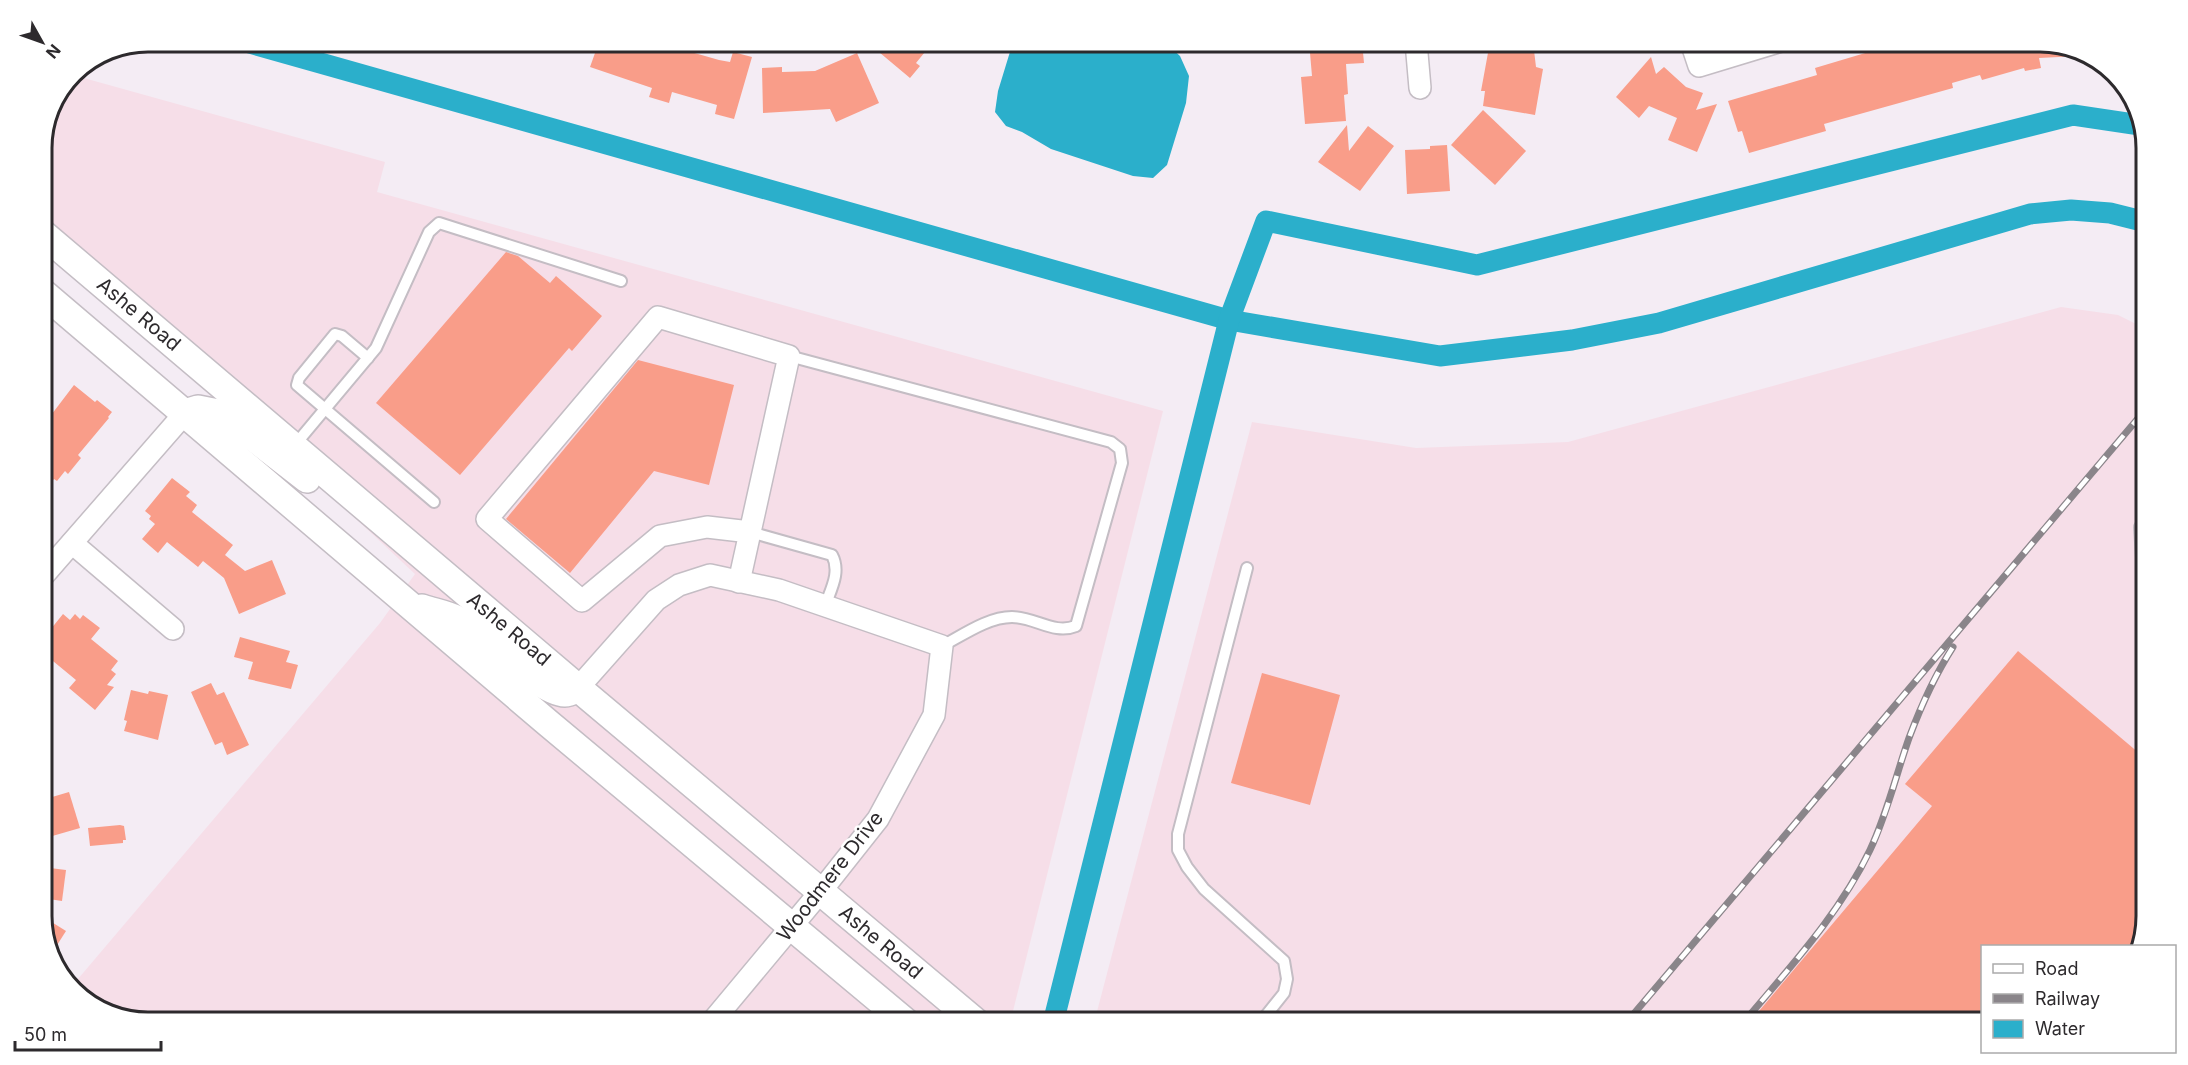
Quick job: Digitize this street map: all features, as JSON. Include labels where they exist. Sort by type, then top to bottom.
[{"type":"street","points":[[1417,52],[1420,88]]},
{"type":"street","points":[[1694,52],[1699,66],[1745,52]]},
{"type":"street","name":"Ashe Road","points":[[53,242],[964,1012]]},
{"type":"street","points":[[53,301],[894,1012]]},
{"type":"street","points":[[739,582],[789,356],[658,317],[487,519],[582,601],[660,536],[707,527],[750,532]]},
{"type":"street","points":[[53,565],[185,413],[198,408],[223,414],[330,497],[374,514]]},
{"type":"street","points":[[72,543],[173,629]]},
{"type":"street","points":[[410,604],[457,620],[487,640],[544,685],[558,692],[568,693],[578,688],[656,600],[679,585],[710,575],[779,590],[942,646]]},
{"type":"street","name":"Woodmere Drive","points":[[720,1012],[878,819],[934,715],[942,646]]},
{"type":"lane","points":[[294,446],[375,348],[429,232],[439,223],[621,281]]},
{"type":"lane","points":[[368,358],[342,336],[335,334],[299,378],[297,385],[434,502]]},
{"type":"lane","points":[[789,356],[1111,442],[1120,449],[1122,463],[1076,626],[1059,630],[1013,617],[995,620],[942,646]]},
{"type":"lane","points":[[750,532],[832,555],[837,564],[825,606]]},
{"type":"lane","points":[[1247,568],[1178,834],[1178,850],[1186,867],[1204,889],[1284,961],[1287,979],[1284,993],[1270,1012]]},
{"type":"shaded area","points":[[84,78],[385,162],[377,192],[1163,411],[1013,1012],[148,1012],[130,1011],[106,1003],[85,989],[77,981],[380,623],[415,574],[53,235],[53,142],[56,124],[69,95]]},
{"type":"shaded area","points":[[2061,307],[2118,315],[2135,324],[2136,916],[2131,945],[1981,945],[1981,1012],[1097,1012],[1252,422],[1416,448],[1568,442]]},
{"type":"water","points":[[1010,52],[1176,52],[1180,56],[1189,76],[1186,103],[1167,165],[1153,178],[1133,176],[1051,149],[1022,132],[1006,126],[995,112],[998,91]]},
{"type":"building","points":[[595,52],[691,52],[730,62],[733,52],[752,57],[734,119],[715,114],[717,105],[672,92],[669,103],[649,97],[652,88],[590,67]]},
{"type":"building","points":[[879,52],[925,52],[916,63],[920,66],[910,78]]},
{"type":"building","points":[[1363,52],[1364,63],[1346,64],[1348,94],[1344,95],[1346,121],[1305,124],[1301,77],[1312,76],[1310,53]]},
{"type":"building","points":[[1488,52],[1534,52],[1536,67],[1543,69],[1535,115],[1483,106],[1485,91],[1481,91]]},
{"type":"building","points":[[1869,52],[2040,52],[2066,57],[2039,58],[2041,68],[2025,71],[2024,68],[1982,80],[1980,75],[1952,83],[1953,88],[1824,124],[1826,131],[1749,153],[1742,131],[1738,132],[1728,101],[1817,75],[1815,68]]},
{"type":"building","points":[[857,53],[879,103],[836,122],[830,109],[763,113],[762,68],[782,67],[782,72],[815,71]]},
{"type":"building","points":[[1651,57],[1656,74],[1664,67],[1686,87],[1703,93],[1696,110],[1717,104],[1697,152],[1668,140],[1677,118],[1649,106],[1639,118],[1616,97]]},
{"type":"building","points":[[1483,110],[1526,151],[1495,185],[1451,145]]},
{"type":"building","points":[[1347,125],[1349,151],[1368,126],[1394,146],[1360,191],[1318,162]]},
{"type":"building","points":[[1447,145],[1450,191],[1407,194],[1405,150],[1430,149],[1430,146]]},
{"type":"building","points":[[506,252],[518,256],[550,283],[556,276],[602,316],[572,351],[569,348],[460,475],[376,403]]},
{"type":"building","points":[[638,360],[734,385],[709,485],[654,471],[570,573],[506,519]]},
{"type":"building","points":[[74,385],[112,412],[78,455],[81,458],[68,474],[65,471],[57,481],[53,480],[53,413]]},
{"type":"building","points":[[172,478],[190,492],[186,496],[197,505],[192,512],[233,545],[225,555],[245,571],[272,560],[286,594],[239,614],[224,578],[203,561],[198,567],[167,542],[158,553],[142,539],[155,524],[145,511]]},
{"type":"building","points":[[63,614],[70,620],[75,614],[80,619],[83,615],[100,628],[91,639],[118,661],[111,670],[116,674],[107,685],[114,687],[95,710],[69,688],[76,680],[53,661],[53,626]]},
{"type":"building","points":[[240,637],[290,651],[286,662],[298,665],[291,689],[248,679],[253,662],[234,657]]},
{"type":"building","points":[[2018,651],[2136,750],[2136,916],[2131,945],[1981,945],[1981,1012],[1758,1012],[1932,806],[1905,784]]},
{"type":"building","points":[[1262,673],[1340,695],[1310,805],[1231,783]]},
{"type":"building","points":[[211,683],[217,695],[224,692],[249,745],[227,755],[222,742],[215,745],[191,692]]},
{"type":"building","points":[[131,690],[168,695],[158,740],[124,731],[127,721],[124,720]]},
{"type":"building","points":[[69,792],[80,828],[53,836],[53,797]]},
{"type":"building","points":[[124,826],[126,840],[123,840],[123,843],[90,846],[88,828]]},
{"type":"building","points":[[53,868],[66,870],[62,901],[53,900]]},
{"type":"building","points":[[53,923],[66,931],[57,945]]},
{"type":"waterway","points":[[281,52],[1229,320],[1440,356],[1572,340],[1659,323],[2030,214],[2071,210],[2110,213],[2135,219]]},
{"type":"waterway","points":[[1056,1012],[1229,320],[1266,221],[1477,265],[2073,115],[2132,124]]},
{"type":"railway","points":[[1635,1012],[2135,422]]},
{"type":"railway","points":[[1752,1012],[1812,940],[1858,874],[1881,823],[1918,714],[1953,647]]}]
